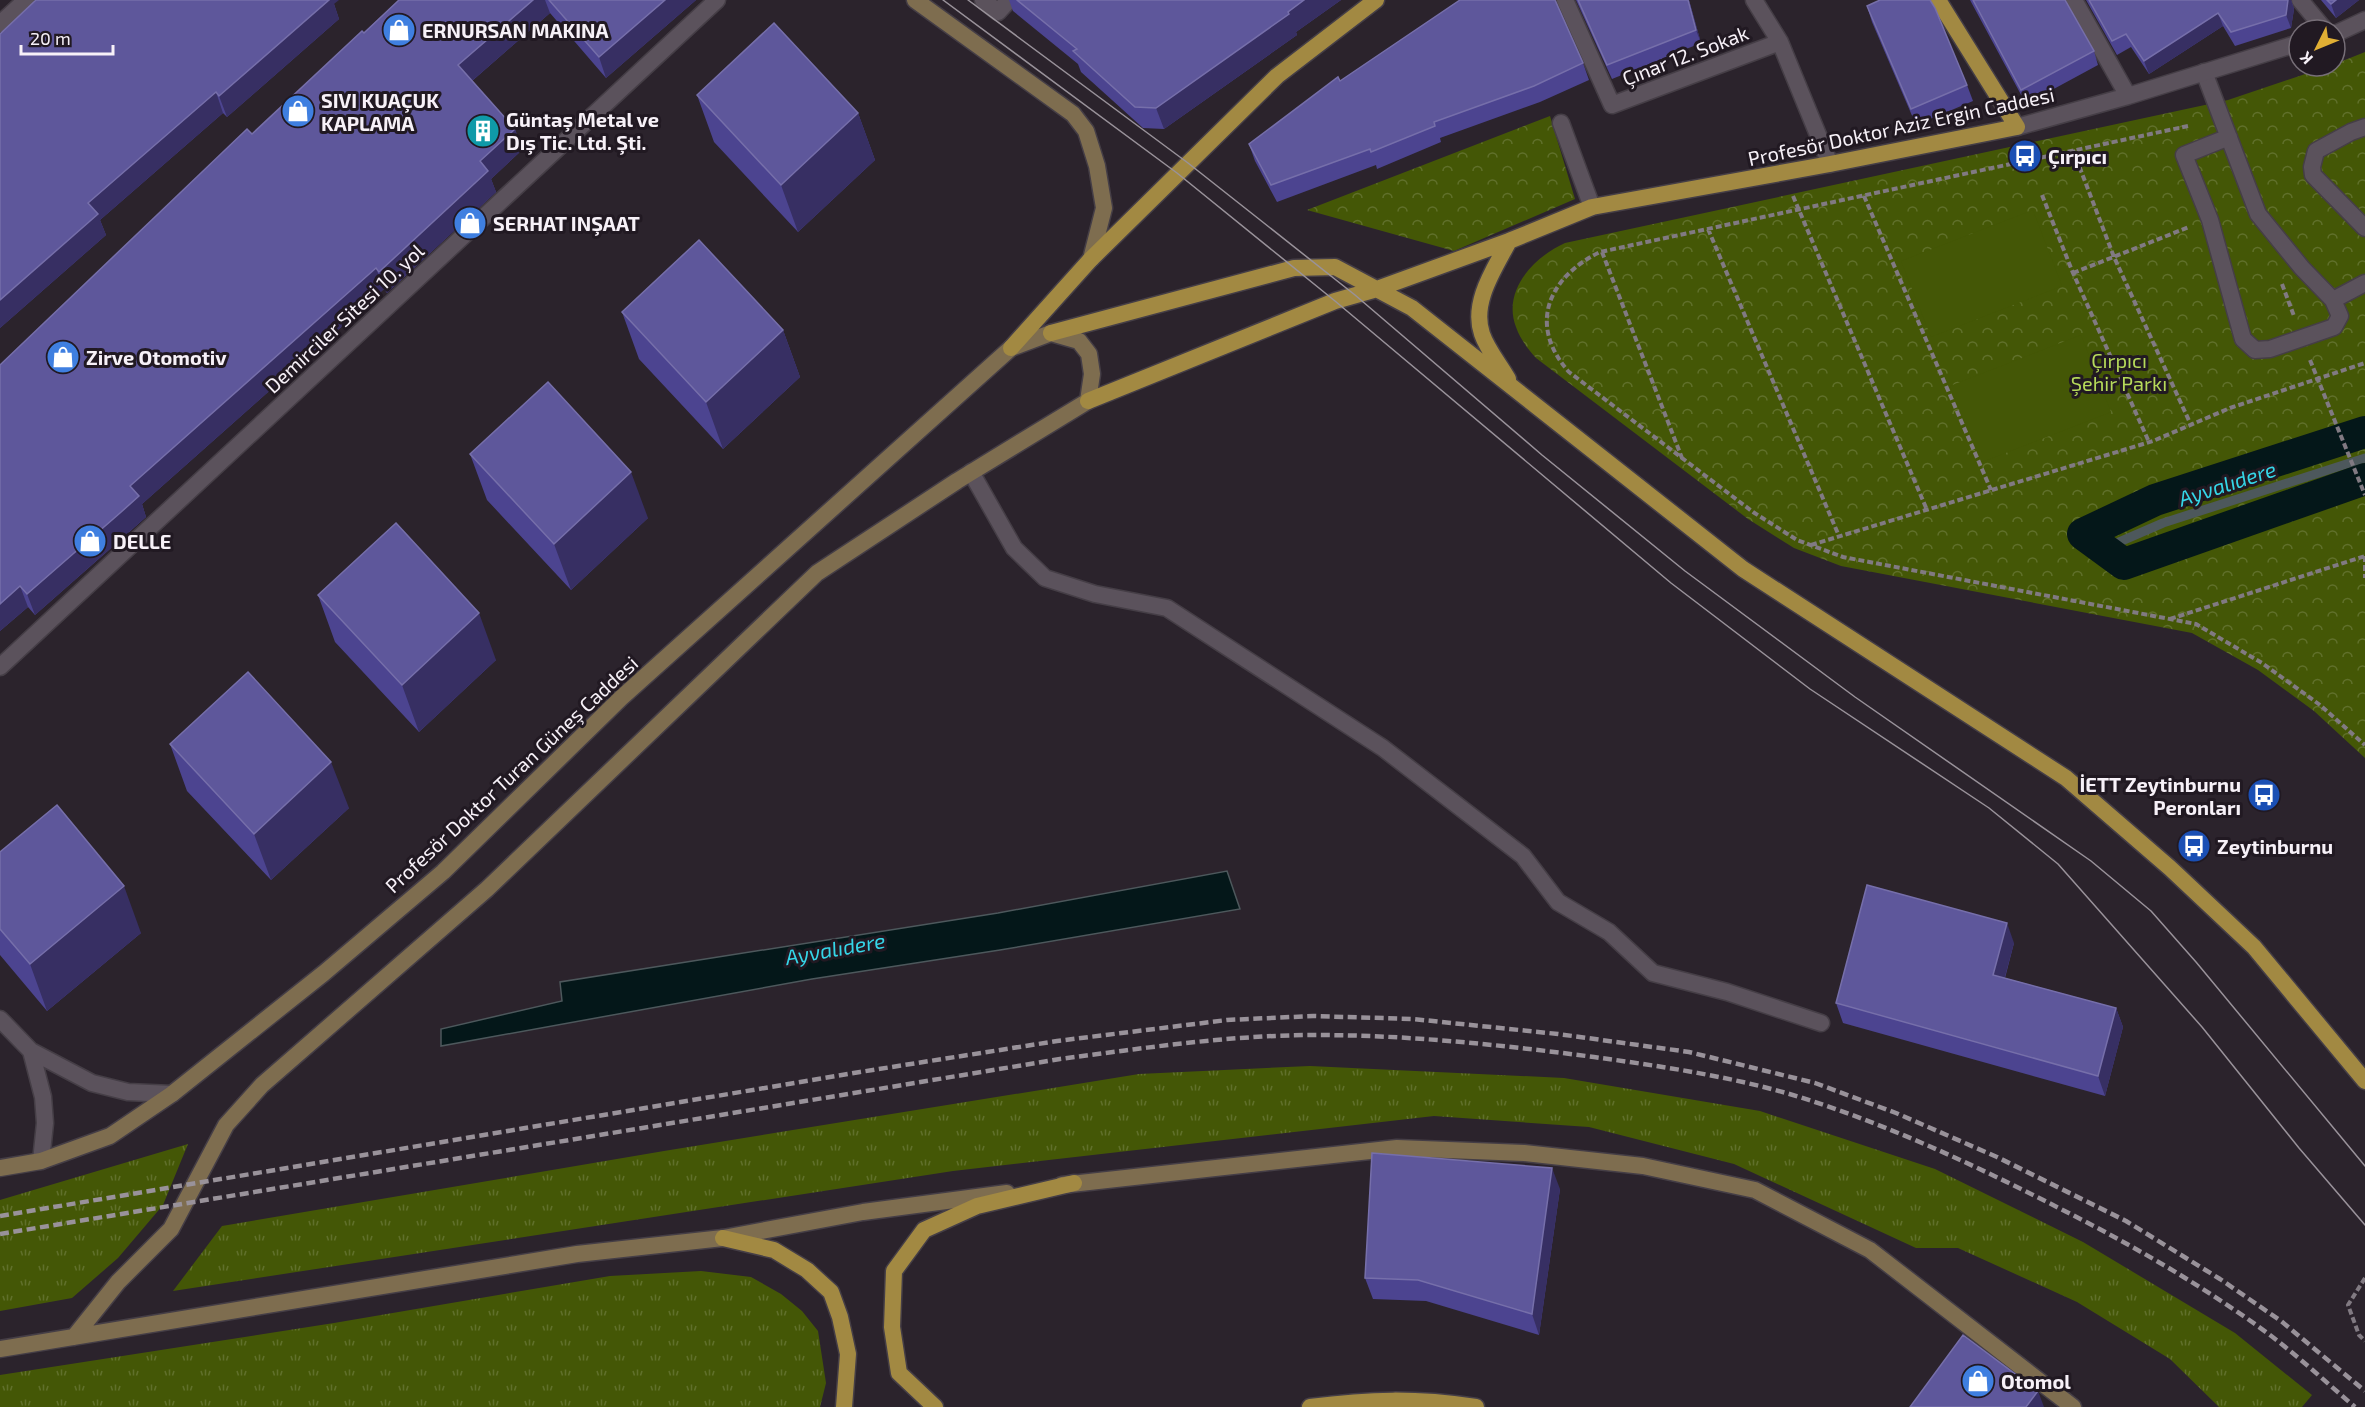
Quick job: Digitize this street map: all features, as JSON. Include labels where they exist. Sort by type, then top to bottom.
[{"type":"main road","points":[[915,0],[1073,114],[1086,131],[1097,166],[1104,208],[1091,259]]},
{"type":"main road","points":[[1011,348],[1091,259],[1276,76],[1376,0]]},
{"type":"main road","points":[[1938,0],[2017,127]]},
{"type":"main road","name":"Profesör Doktor Aziz Ergin Caddesi","points":[[1509,241],[1592,207],[2017,127]]},
{"type":"main road","points":[[74,1337],[118,1282],[171,1229],[226,1125],[262,1085],[487,889],[818,573],[873,534],[1088,401],[1335,301],[1377,289],[1509,241]]},
{"type":"main road","points":[[1509,241],[1480,302],[1482,334],[1513,387]]},
{"type":"main road","points":[[1011,348],[1051,333],[1294,268],[1335,267],[1377,289],[1412,308],[1743,569],[2066,778],[2170,868],[2254,947],[2365,1081]]},
{"type":"main road","points":[[1051,333],[1079,341],[1089,354],[1092,374],[1088,401]]},
{"type":"main road","name":"Profesör Doktor Turan Güneş Caddesi","points":[[0,1168],[41,1161],[110,1136],[172,1094],[324,973],[443,872],[621,698],[1011,348]]},
{"type":"main road","points":[[0,1349],[577,1254],[723,1238],[864,1212],[1074,1184],[1397,1148],[1524,1153],[1643,1166],[1755,1190],[1870,1250],[2073,1407]]},
{"type":"main road","points":[[935,1407],[899,1373],[892,1327],[894,1271],[924,1230],[977,1206],[1074,1184]]},
{"type":"main road","points":[[723,1238],[774,1250],[807,1270],[831,1292],[840,1317],[848,1354],[844,1407]]},
{"type":"main road","points":[[1310,1407],[1364,1400],[1421,1400],[1476,1407]]},
{"type":"street","points":[[0,24],[26,0]]},
{"type":"street","name":"Demirciler Sitesi 10. yol","points":[[0,667],[717,0]]},
{"type":"street","points":[[983,0],[998,12],[1009,0]]},
{"type":"street","name":"Çınar 12. Sokak","points":[[1565,0],[1612,105],[1780,42]]},
{"type":"street","points":[[1754,0],[1780,42],[1830,164]]},
{"type":"street","points":[[2074,0],[2128,96]]},
{"type":"street","points":[[2300,0],[2315,18]]},
{"type":"street","points":[[2347,28],[2365,20]]},
{"type":"street","name":"Profesör Doktor Aziz Ergin Caddesi","points":[[2017,127],[2128,96],[2287,47]]},
{"type":"street","points":[[2204,72],[2222,118],[2258,214],[2302,268],[2333,300],[2340,316],[2334,327],[2270,349],[2255,350],[2243,339],[2210,219],[2184,155],[2229,137]]},
{"type":"street","points":[[1561,123],[1592,207]]},
{"type":"street","points":[[2365,127],[2316,151],[2312,167],[2313,175],[2365,228]]},
{"type":"street","points":[[2333,300],[2365,283]]},
{"type":"street","points":[[971,472],[1014,548],[1045,578],[1095,594],[1167,608],[1383,747],[1523,856],[1558,902],[1609,932],[1636,960],[1653,973],[1727,992],[1821,1023]]},
{"type":"street","points":[[0,1019],[31,1051],[92,1083],[128,1092],[172,1094]]},
{"type":"street","points":[[31,1051],[44,1106],[45,1123],[41,1161]]},
{"type":"path","points":[[2222,118],[1602,252],[1585,260],[1570,271],[1558,285],[1549,302],[1546,321],[1549,339],[1557,358],[1569,372],[1753,512],[1797,540],[1843,557],[2196,624],[2262,663],[2320,705],[2365,746]]},
{"type":"path","points":[[2073,150],[2114,257],[2191,425]]},
{"type":"path","points":[[2042,195],[2073,273],[2150,442]]},
{"type":"path","points":[[1793,196],[1927,510]]},
{"type":"path","points":[[1864,196],[1991,490]]},
{"type":"path","points":[[2073,273],[2210,219]]},
{"type":"path","points":[[1708,229],[1839,536]]},
{"type":"path","points":[[1602,252],[1683,458]]},
{"type":"path","points":[[1810,545],[2150,442],[2230,408],[2365,363]]},
{"type":"path","points":[[2318,378],[2365,495]]},
{"type":"path","points":[[2169,619],[2365,555],[2365,578]]},
{"type":"path","points":[[2365,1278],[2348,1305],[2359,1335],[2365,1341]]},
{"type":"green space","name":"Çırpıcı Şehir Parkı","points":[[2365,52],[2365,758],[2314,711],[2258,670],[2192,633],[1841,566],[1794,548],[1748,519],[1536,358],[1524,344],[1516,327],[1513,300],[1524,276],[1542,257],[1565,243],[2228,100],[2293,78],[2347,78],[2347,59]]},
{"type":"green space","points":[[1550,116],[1575,199],[1454,251],[1307,210]]},
{"type":"green space","points":[[2033,210],[2062,286],[1931,337],[1901,261]]},
{"type":"green space","points":[[2081,335],[2111,412],[1980,463],[1950,386]]},
{"type":"green space","points":[[1310,1066],[1564,1078],[1760,1111],[1935,1169],[2083,1242],[2235,1333],[2312,1395],[2302,1407],[2219,1407],[2170,1359],[2077,1302],[1958,1248],[1916,1248],[1734,1164],[1589,1127],[1434,1116],[953,1171],[173,1291],[222,1226],[1139,1074]]},
{"type":"green space","points":[[188,1144],[163,1205],[118,1258],[72,1298],[0,1311],[0,1200]]},
{"type":"green space","points":[[701,1271],[751,1277],[781,1294],[802,1311],[818,1331],[826,1383],[820,1407],[0,1407],[0,1375],[334,1323],[610,1276]]},
{"type":"water","points":[[1227,871],[1240,909],[812,979],[441,1046],[441,1029],[562,1001],[560,982],[998,913]]},
{"type":"building","points":[[36,0],[329,0],[219,96],[216,92],[88,203],[98,214],[0,300],[0,34]]},
{"type":"building","points":[[399,0],[533,0],[458,65],[515,129],[480,161],[488,171],[379,272],[376,268],[130,486],[139,496],[120,513],[27,594],[20,586],[0,604],[0,365],[247,129],[252,134],[362,31],[364,33]]},
{"type":"building","points":[[549,0],[665,0],[599,57]]},
{"type":"building","points":[[1017,0],[1304,0],[1288,12],[1289,14],[1156,108],[1135,107],[1073,51],[1077,49]]},
{"type":"building","points":[[1460,0],[1555,0],[1583,63],[1534,86],[1434,122],[1435,126],[1371,152],[1370,149],[1271,185],[1249,144],[1338,77],[1340,81]]},
{"type":"building","points":[[1578,0],[1688,0],[1696,30],[1607,65]]},
{"type":"building","points":[[1880,0],[1930,0],[1967,85],[1911,109],[1867,6]]},
{"type":"building","points":[[1973,0],[2065,0],[2094,51],[2021,90]]},
{"type":"building","points":[[2089,0],[2288,0],[2286,15],[2231,32],[2218,13],[2144,61],[2126,34],[2112,41]]},
{"type":"building","points":[[774,23],[858,113],[781,185],[697,95]]},
{"type":"building","points":[[699,240],[783,330],[706,402],[622,312]]},
{"type":"building","points":[[548,382],[631,472],[554,544],[470,454]]},
{"type":"building","points":[[396,523],[479,613],[402,685],[318,595]]},
{"type":"building","points":[[248,672],[331,762],[254,834],[170,744]]},
{"type":"building","points":[[57,805],[124,886],[30,964],[0,929],[0,852]]},
{"type":"building","points":[[1867,885],[2007,923],[1993,975],[2116,1008],[2098,1076],[1836,1003]]},
{"type":"building","points":[[1372,1153],[1552,1168],[1532,1314],[1418,1280],[1365,1278]]},
{"type":"building","points":[[1963,1335],[2038,1391],[2026,1407],[1910,1407]]},
{"type":"waterway","points":[[2365,432],[2155,500],[2083,534],[2124,564],[2365,479]]},
{"type":"waterway","name":"Ayvalıdere","points":[[2103,549],[2163,523],[2365,458]]},
{"type":"tram line","points":[[943,0],[1177,173],[1335,301],[1671,583],[1810,689],[1989,808],[2058,864],[2202,1027],[2299,1148],[2365,1225]]},
{"type":"tram line","points":[[968,0],[1188,163],[1355,295],[1542,455],[1685,571],[1855,697],[2091,861],[2151,911],[2365,1166]]},
{"type":"railway","points":[[0,1216],[1057,1041],[1227,1020],[1313,1016],[1413,1019],[1558,1034],[1689,1052],[1815,1083],[1896,1113],[1997,1157],[2126,1221],[2220,1279],[2281,1321],[2365,1391]]},
{"type":"railway","points":[[0,1234],[1060,1059],[1252,1037],[1351,1035],[1421,1039],[1559,1053],[1704,1074],[1786,1093],[1873,1123],[2020,1189],[2106,1232],[2162,1264],[2217,1298],[2270,1335],[2355,1407]]},
{"type":"place","name":"ERNURSAN MAKINA","points":[[399,30]]},
{"type":"place","name":"SIVI KUAÇUK KAPLAMA","points":[[298,111]]},
{"type":"place","name":"Güntaş Metal ve Dış Tic. Ltd. Şti.","points":[[483,131]]},
{"type":"place","name":"Çırpıcı","points":[[2025,156]]},
{"type":"place","name":"SERHAT INŞAAT","points":[[470,223]]},
{"type":"place","name":"Zirve Otomotiv","points":[[63,357]]},
{"type":"place","name":"DELLE","points":[[90,541]]},
{"type":"place","name":"İETT Zeytinburnu Peronları","points":[[2264,795]]},
{"type":"place","name":"Zeytinburnu","points":[[2194,846]]},
{"type":"place","name":"Otomol","points":[[1978,1381]]}]
